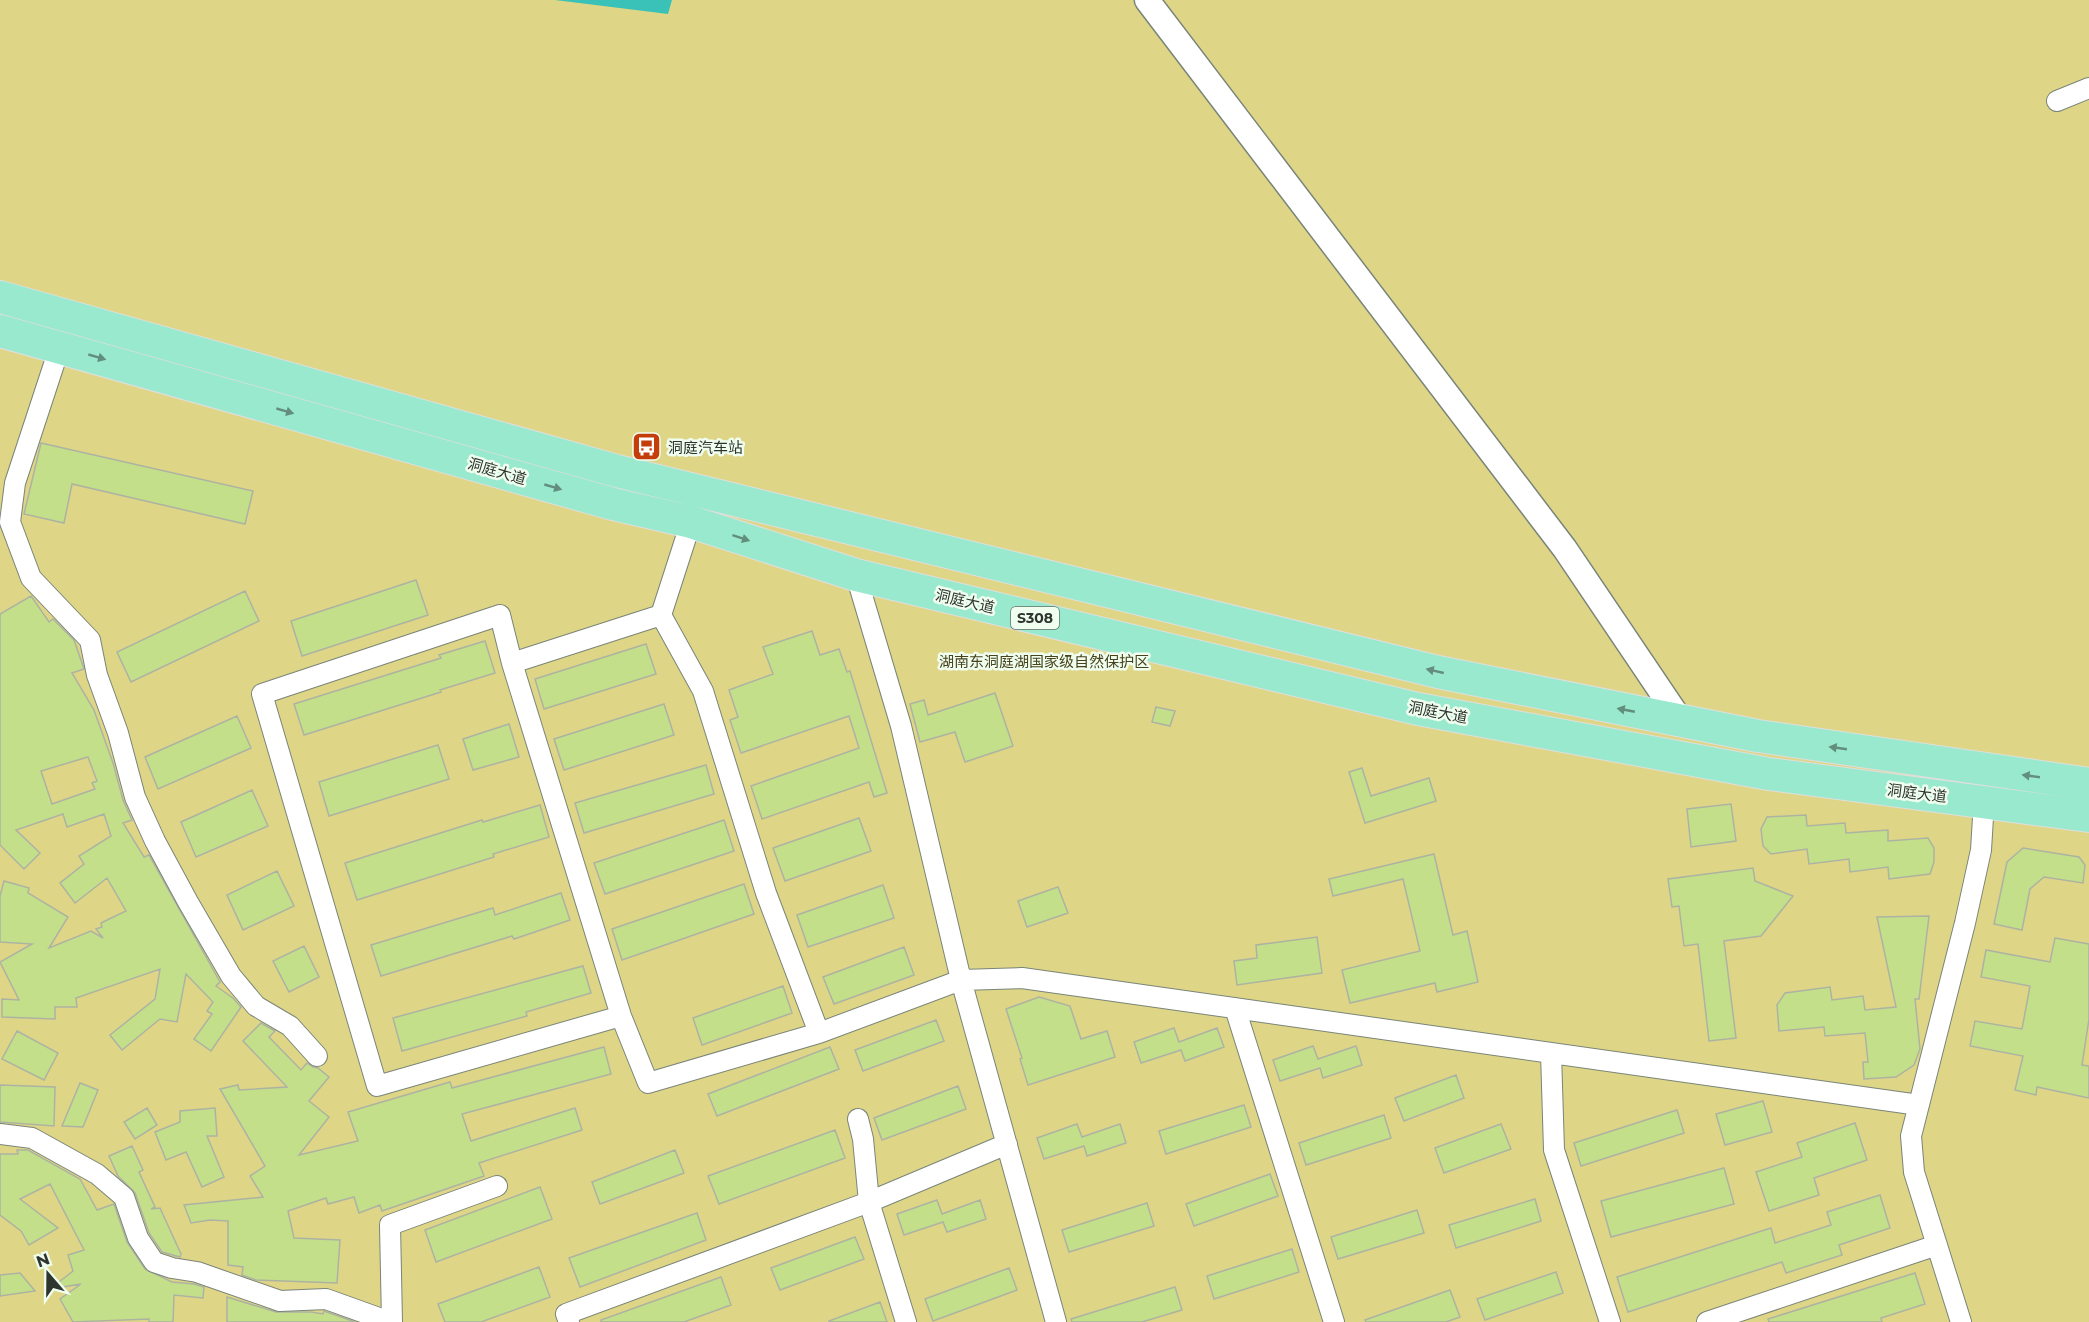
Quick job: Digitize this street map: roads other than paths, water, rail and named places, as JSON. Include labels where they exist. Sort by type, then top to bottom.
[{"type":"main road","points":[[0,297],[617,471],[1438,672],[1758,736],[2089,784]]},
{"type":"main road","name":"洞庭大道","points":[[0,331],[60,346],[602,501],[691,522],[856,575],[1418,709],[1769,774],[2089,816]]},
{"type":"street","points":[[1147,0],[1565,549],[1681,721]]},
{"type":"street","points":[[2057,102],[2089,87]]},
{"type":"street","points":[[60,346],[15,483],[10,522],[20,550],[31,578],[90,640],[97,675],[118,733],[135,797],[160,851],[231,976],[256,1006],[290,1026],[317,1056]]},
{"type":"street","points":[[691,522],[661,615],[703,691],[765,893],[819,1033]]},
{"type":"street","points":[[856,575],[901,726],[961,980],[1056,1322]]},
{"type":"street","points":[[621,1017],[377,1086],[262,694],[500,615],[512,663],[621,1017],[648,1083],[819,1033],[961,980],[1022,978],[1919,1105]]},
{"type":"street","points":[[512,663],[661,615]]},
{"type":"street","points":[[1961,1322],[1914,1172],[1911,1136],[1981,850],[1984,801]]},
{"type":"street","points":[[1235,1008],[1334,1322]]},
{"type":"street","points":[[1551,1053],[1554,1150],[1610,1322]]},
{"type":"street","points":[[858,1119],[863,1139],[869,1202],[906,1322]]},
{"type":"street","points":[[0,1134],[32,1138],[97,1174],[124,1197],[138,1238],[154,1262],[172,1269],[215,1277],[280,1300],[326,1299],[391,1322],[390,1224],[497,1186]]},
{"type":"street","points":[[569,1322],[566,1314],[869,1202],[1007,1144]]},
{"type":"street","points":[[1707,1322],[1937,1245]]},
{"type":"water","points":[[555,0],[672,0],[668,14]]},
{"type":"place","name":"洞庭汽车站","points":[[647,447]]},
{"type":"park label","name":"湖南东洞庭湖国家级自然保护区","points":[[1044,661]]}]
